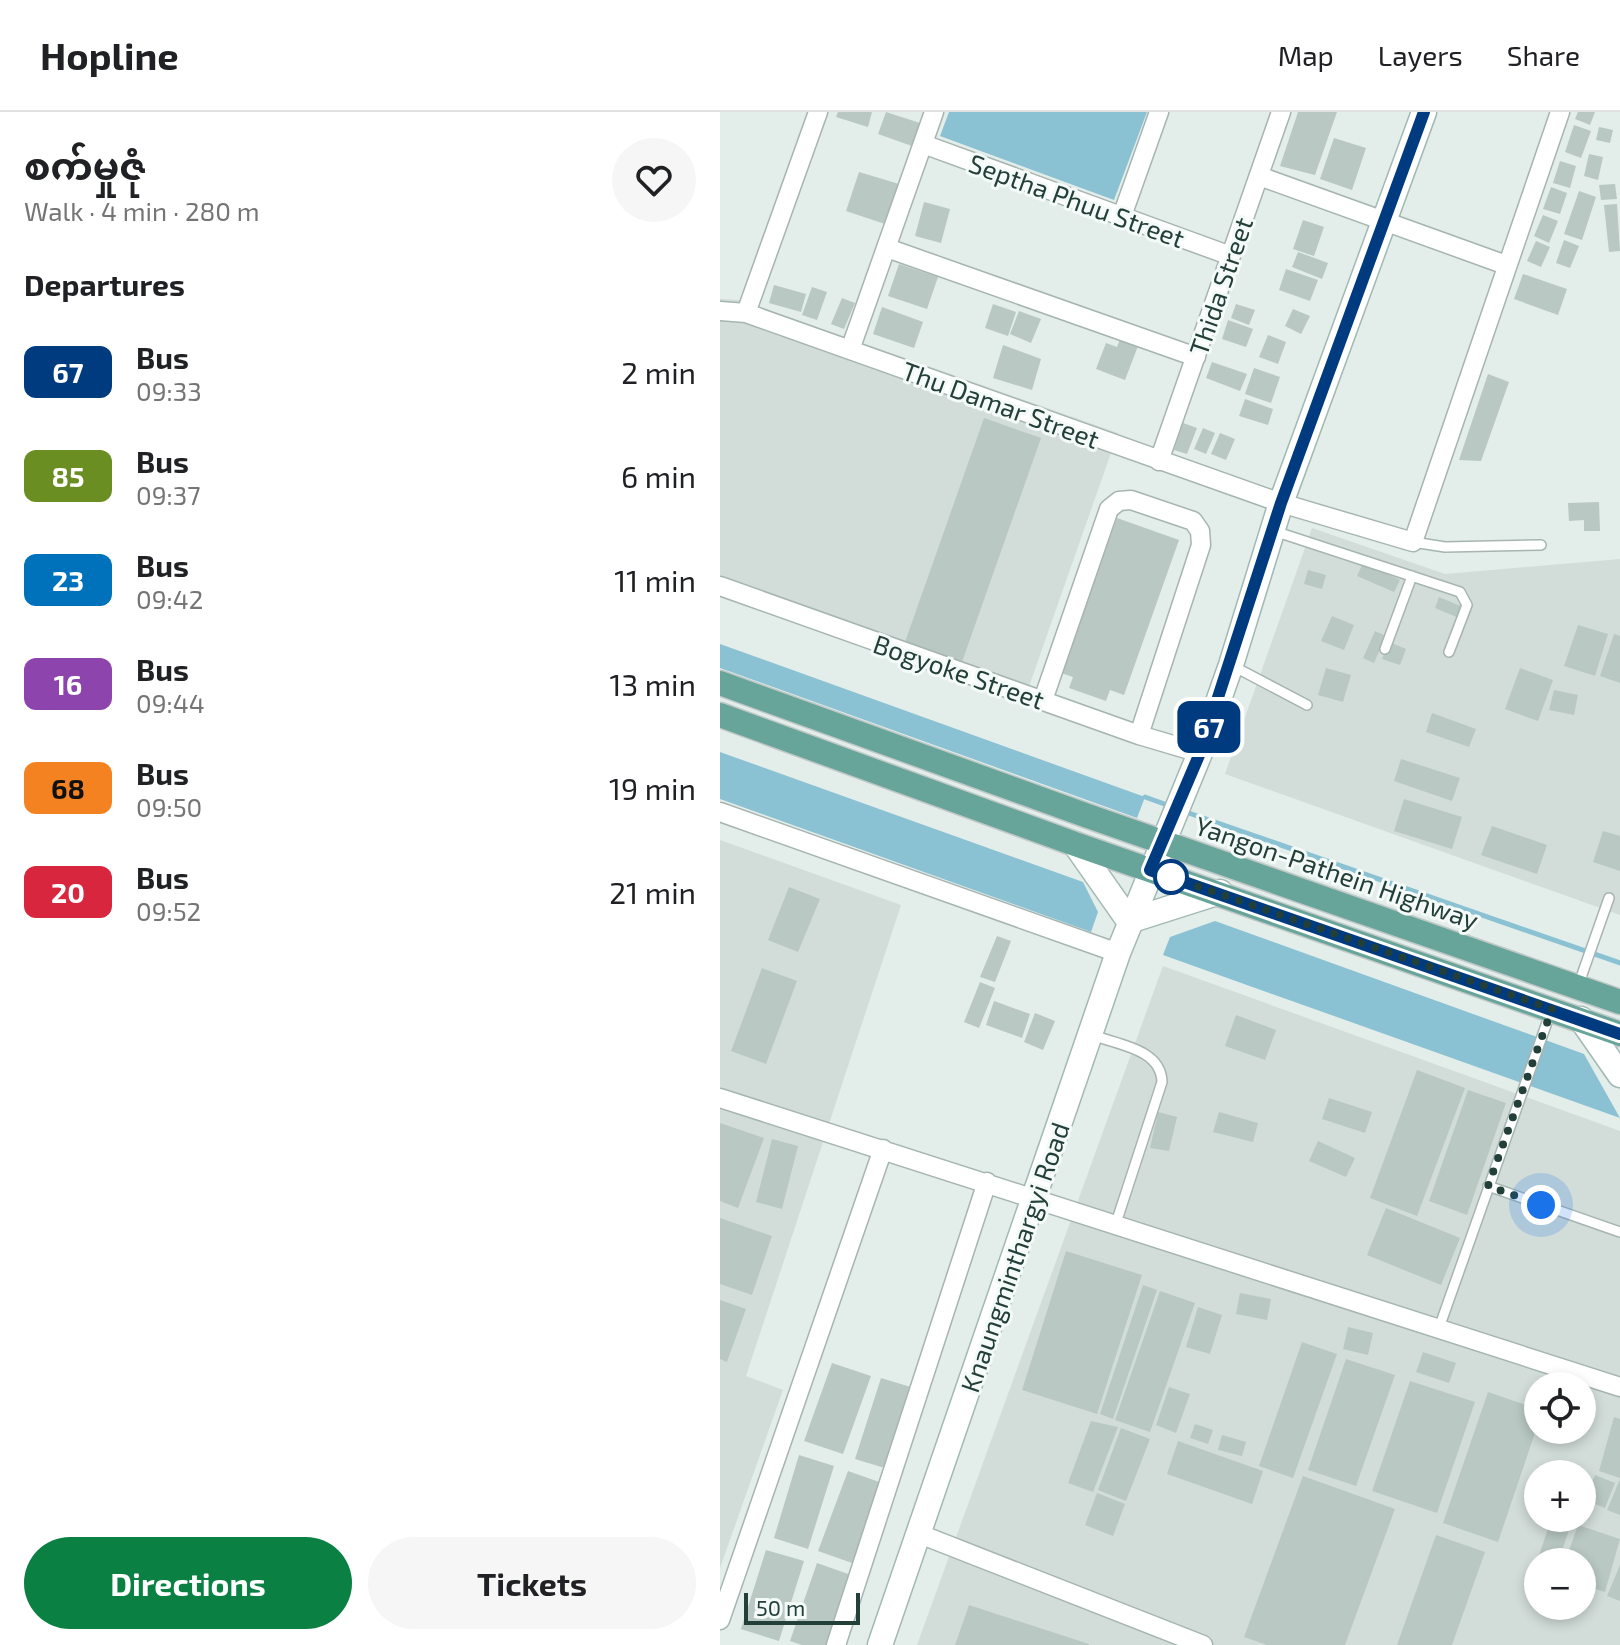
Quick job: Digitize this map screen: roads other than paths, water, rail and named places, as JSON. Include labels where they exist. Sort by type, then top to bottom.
[{"type":"main road","name":"Yangon-Pathein Highway","points":[[720,683],[1620,1002]]},
{"type":"main road","points":[[720,715],[1075,844],[1220,892],[1620,1034]]},
{"type":"street","points":[[746,313],[818,112]]},
{"type":"street","points":[[850,350],[934,112]]},
{"type":"street","points":[[1122,216],[1159,112]]},
{"type":"street","name":"Thida Street","points":[[1159,461],[1281,112]]},
{"type":"street","name":"Knaungminthargyi Road","points":[[880,1645],[1129,921],[1200,753],[1281,503],[1424,112]]},
{"type":"street","points":[[1413,542],[1560,112]]},
{"type":"street","name":"Septha Phuu Street","points":[[923,144],[1231,256]]},
{"type":"street","points":[[1259,176],[1506,265]]},
{"type":"street","points":[[887,248],[1196,357]]},
{"type":"street","name":"Thu Damar Street","points":[[720,311],[746,313],[1281,503],[1413,542]]},
{"type":"street","points":[[1043,700],[1109,509],[1119,501],[1131,500],[1193,521],[1200,531],[1201,545],[1139,735]]},
{"type":"street","name":"Bogyoke Street","points":[[720,586],[1139,735],[1200,753]]},
{"type":"street","points":[[722,818],[1118,953]]},
{"type":"street","points":[[1075,844],[1129,921],[1220,892]]},
{"type":"street","points":[[1581,1019],[1620,1075]]},
{"type":"street","points":[[720,1098],[1620,1387]]},
{"type":"street","points":[[720,1620],[883,1149]]},
{"type":"street","points":[[836,1645],[987,1182]]},
{"type":"street","points":[[917,1533],[1203,1645]]},
{"type":"lane","points":[[1274,531],[1460,592],[1467,605],[1449,652]]},
{"type":"lane","points":[[1413,542],[1445,547],[1541,545]]},
{"type":"lane","points":[[1385,649],[1412,576]]},
{"type":"lane","points":[[1231,665],[1307,705]]},
{"type":"lane","points":[[1578,986],[1609,898]]},
{"type":"lane","points":[[1439,1328],[1552,1009]]},
{"type":"lane","points":[[1092,1035],[1154,1057],[1162,1067],[1162,1082],[1116,1223]]},
{"type":"lane","points":[[1488,1186],[1620,1232]]},
{"type":"water","points":[[949,112],[1147,112],[1114,200],[940,136]]},
{"type":"water","points":[[720,644],[1145,797],[1137,818],[720,668]]},
{"type":"water","points":[[720,752],[1083,882],[1098,912],[1091,932],[720,799]]},
{"type":"water","points":[[1215,921],[1584,1054],[1620,1118],[1163,955],[1170,937]]},
{"type":"waterway","points":[[1145,797],[1170,806]]},
{"type":"waterway","points":[[1183,811],[1620,963]]}]
